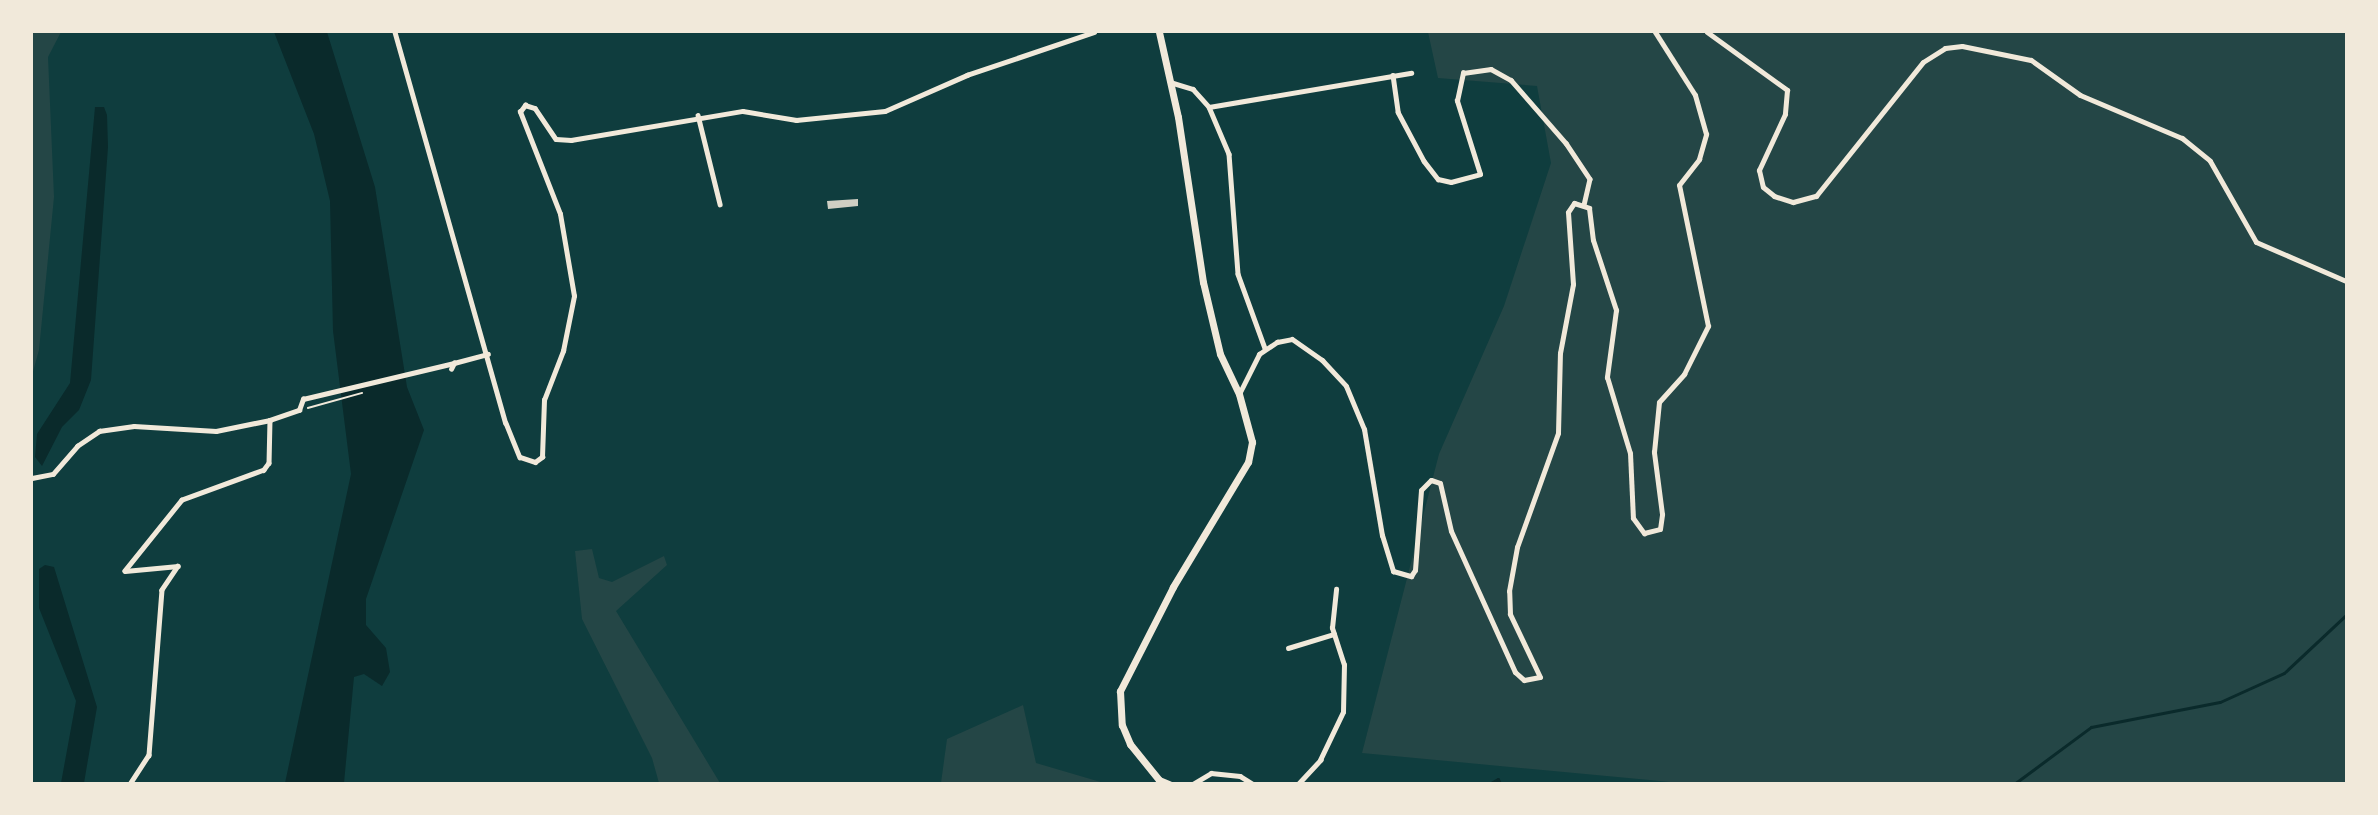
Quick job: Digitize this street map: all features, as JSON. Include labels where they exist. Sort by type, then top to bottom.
[{"type":"main road","points":[[1159,32],[1170,82],[1203,282],[1220,354],[1239,394],[1252,442],[1248,462],[1173,587],[1120,692],[1122,725],[1130,744],[1159,780],[1169,783]]},
{"type":"street","points":[[395,32],[520,457],[535,462],[542,457],[544,400],[563,351],[574,296],[560,214],[521,109],[532,105],[556,139],[571,140],[698,115],[743,111],[796,120],[885,111],[967,75],[1094,32]]},
{"type":"street","points":[[1239,394],[1265,348],[1292,339],[1306,345],[1346,386],[1364,429],[1386,553],[1394,571],[1402,576],[1415,570],[1421,490],[1431,480],[1440,483],[1451,531],[1482,603],[1515,672],[1533,681],[1541,671],[1510,614],[1511,570],[1558,433],[1560,353],[1573,284],[1568,212],[1574,203],[1589,208],[1593,240],[1616,310],[1607,377],[1634,474],[1633,518],[1644,533],[1659,529],[1662,514],[1654,452],[1659,402],[1684,374],[1708,326],[1679,185],[1699,159],[1706,134],[1695,95],[1655,32]]},
{"type":"street","points":[[1707,32],[1786,90],[1785,114],[1760,170],[1763,187],[1774,196],[1793,202],[1816,196],[1923,62],[1945,48],[1962,46],[2031,60],[2080,95],[2182,138],[2210,161],[2256,242],[2346,281]]},
{"type":"street","points":[[1393,75],[1398,112],[1424,161],[1438,179],[1450,182],[1480,174],[1457,101],[1463,73],[1491,69],[1511,80],[1566,142],[1590,179],[1584,205]]},
{"type":"street","points":[[1209,107],[1411,73]]},
{"type":"street","points":[[1170,82],[1193,89],[1209,107],[1229,154],[1238,274],[1265,348]]},
{"type":"street","points":[[698,115],[720,204]]},
{"type":"street","points":[[32,478],[53,474],[77,446],[99,431],[134,426],[216,431],[270,420],[299,410],[303,399],[488,354]]},
{"type":"street","points":[[451,369],[454,363]]},
{"type":"street","points":[[130,783],[149,755],[162,590],[178,566],[125,571],[182,500],[264,470],[270,420]]},
{"type":"street","points":[[1298,783],[1320,760],[1342,712],[1344,665],[1334,634],[1336,589]]},
{"type":"street","points":[[1288,648],[1334,634]]},
{"type":"street","points":[[1193,783],[1211,773],[1239,776],[1253,783]]},
{"type":"shaded area","points":[[32,32],[61,32],[48,57],[54,197],[39,350],[32,375]]},
{"type":"shaded area","points":[[274,32],[327,32],[375,187],[407,387],[424,430],[366,599],[366,625],[386,648],[390,672],[382,686],[364,674],[354,677],[344,783],[285,783],[351,474],[333,331],[330,201],[314,134]]},
{"type":"shaded area","points":[[1428,32],[2346,32],[2346,783],[1692,784],[1362,753],[1439,454],[1504,306],[1551,163],[1537,86],[1438,78]]},
{"type":"shaded area","points":[[95,107],[104,107],[107,115],[108,147],[91,380],[79,410],[62,427],[42,466],[35,457],[37,434],[70,383]]},
{"type":"shaded area","points":[[592,549],[599,578],[612,582],[664,556],[667,565],[616,611],[720,783],[659,783],[652,758],[582,619],[575,551]]},
{"type":"shaded area","points":[[45,565],[54,567],[97,707],[84,783],[61,783],[76,701],[39,608],[39,569]]},
{"type":"shaded area","points":[[1023,705],[1036,763],[1104,783],[941,783],[947,739]]},
{"type":"building","points":[[858,199],[858,206],[828,209],[827,201]]},
{"type":"waterway","points":[[2014,784],[2091,727],[2220,702],[2284,673],[2346,615]]},
{"type":"waterway","points":[[1489,784],[1498,779],[1500,784]]}]
